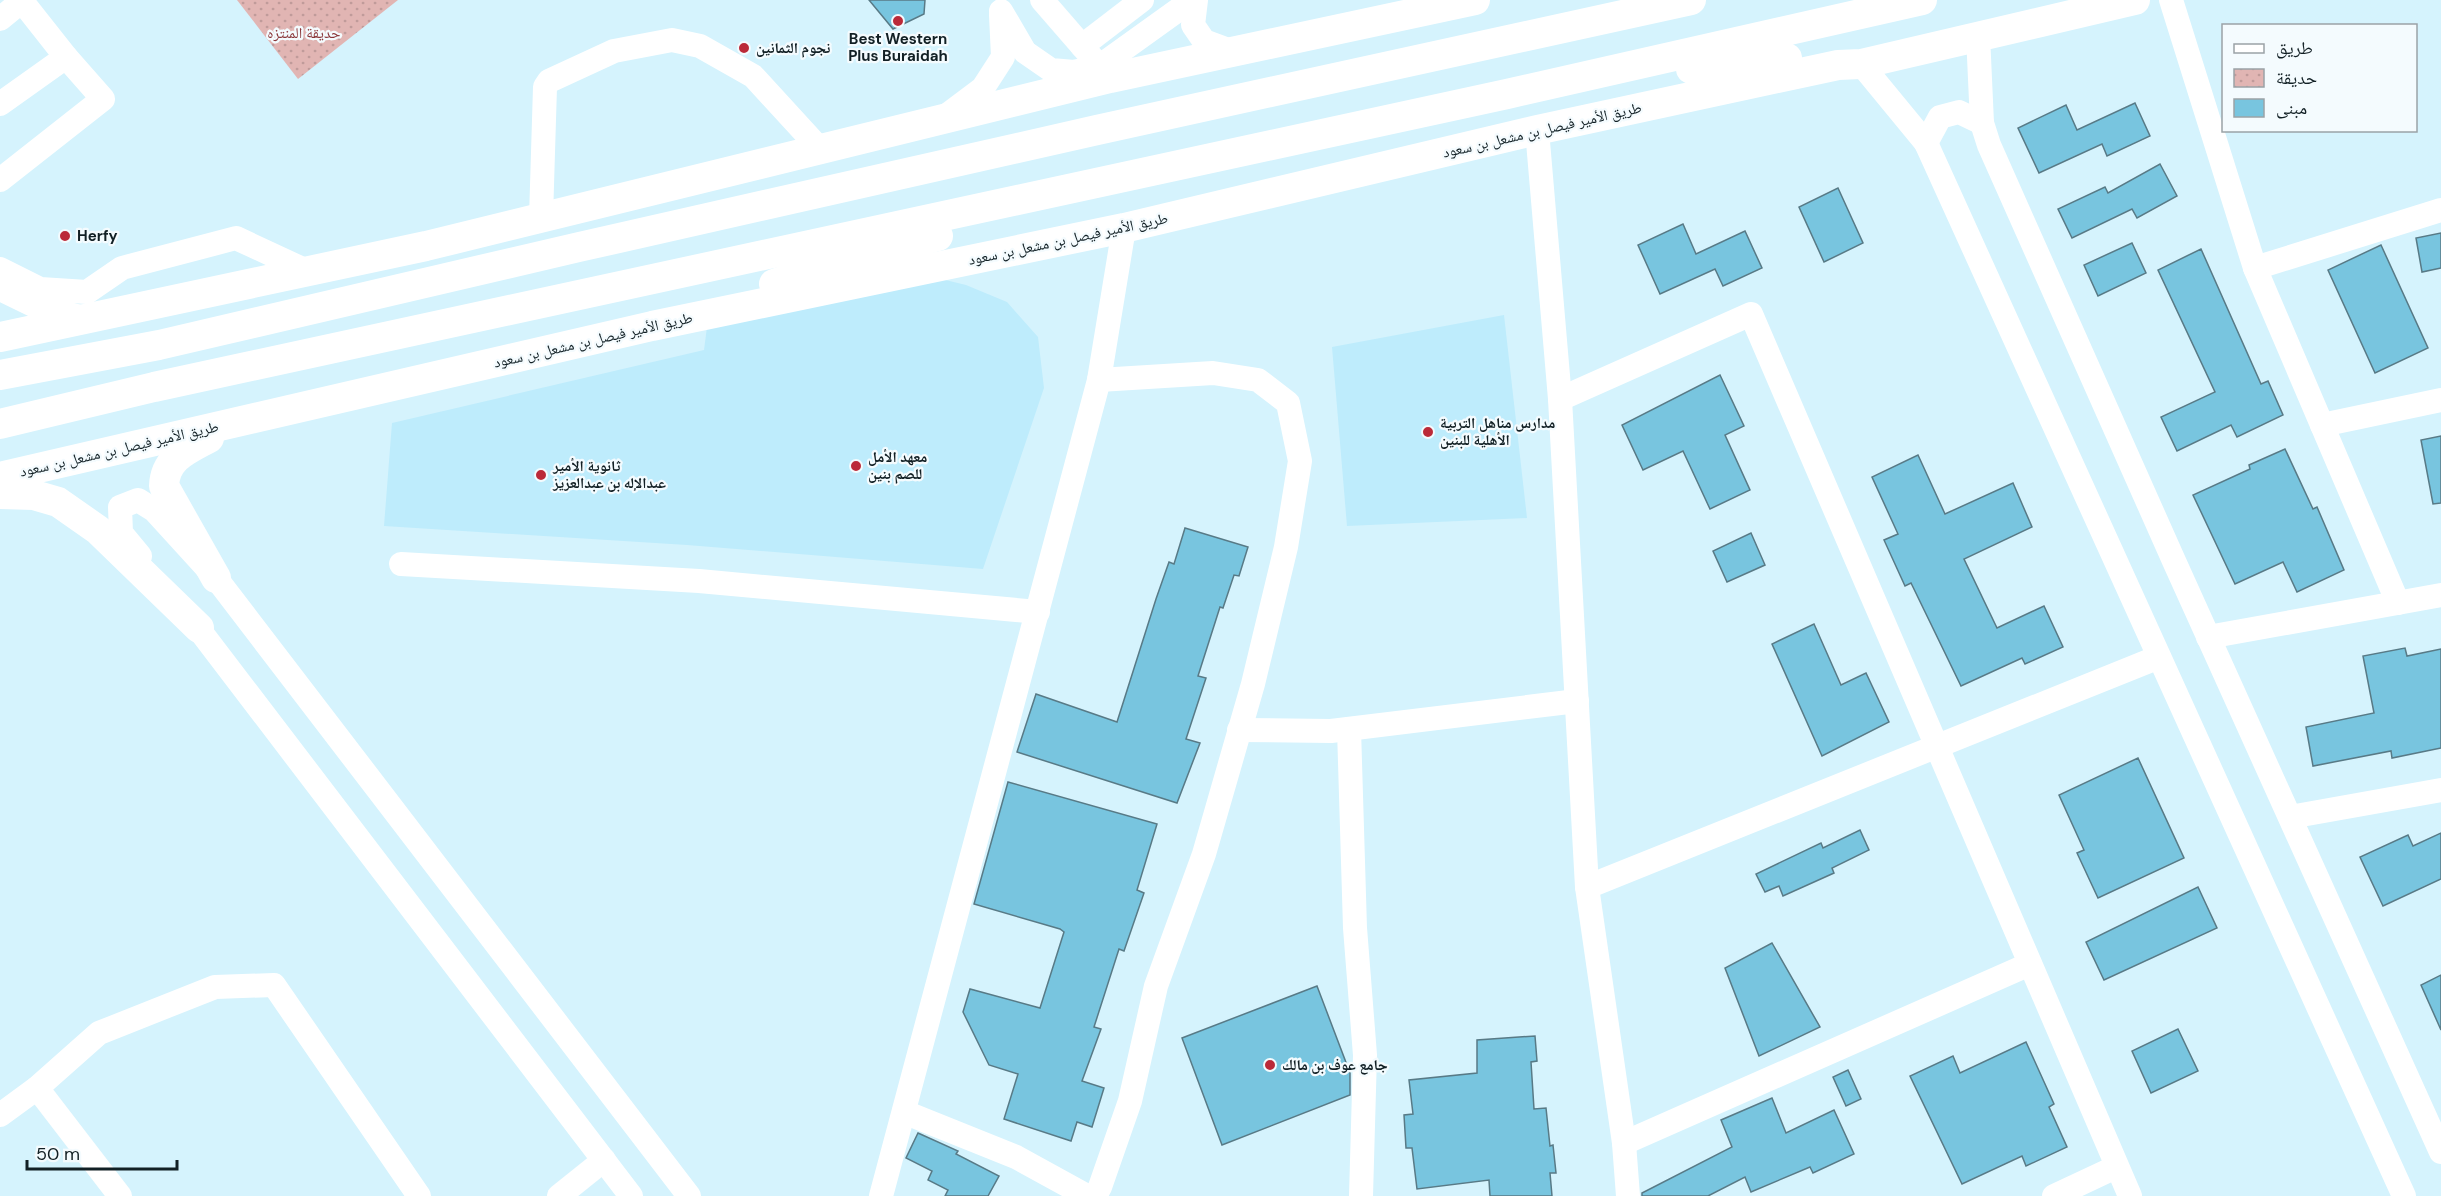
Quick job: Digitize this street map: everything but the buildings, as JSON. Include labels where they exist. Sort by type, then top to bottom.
[{"type":"main road","points":[[0,337],[426,246],[942,119],[1105,72],[1231,51],[1475,0]]},
{"type":"main road","points":[[0,375],[159,345],[1097,130],[1691,0]]},
{"type":"main road","points":[[0,424],[166,384],[1507,94],[1922,0]]},
{"type":"main road","points":[[1507,94],[1659,73],[1978,35],[2063,0]]},
{"type":"main road","name":"طريق الأمير فيصل بن مشعل بن سعود","points":[[0,477],[652,326],[1124,228],[1537,130],[1838,65],[1861,64],[2135,0]]},
{"type":"main road","points":[[309,272],[401,258],[952,146],[1097,130]]},
{"type":"main road","points":[[652,326],[820,268],[954,231],[1117,178]]},
{"type":"main road","points":[[216,578],[164,486],[164,474],[172,459],[238,421]]},
{"type":"main road","points":[[0,494],[34,495],[58,502],[98,530],[199,628]]},
{"type":"street","points":[[0,19],[22,0],[66,57],[104,99],[0,180]]},
{"type":"street","points":[[1042,0],[1105,72]]},
{"type":"street","points":[[1082,46],[1142,0]]},
{"type":"street","points":[[1194,0],[1193,25],[1204,41],[1231,51]]},
{"type":"street","points":[[997,5],[1025,52],[1051,69],[1105,72],[1194,0]]},
{"type":"street","points":[[2171,0],[2255,268],[2398,603]]},
{"type":"street","points":[[942,119],[984,88],[1003,57],[997,5]]},
{"type":"street","points":[[1978,35],[1982,123],[1999,167],[2441,1152]]},
{"type":"street","points":[[541,218],[545,87],[549,81],[614,51],[672,40],[700,46],[753,76],[820,149]]},
{"type":"street","points":[[0,105],[66,57]]},
{"type":"street","points":[[1861,64],[1926,144],[2404,1196]]},
{"type":"street","points":[[1926,144],[1940,117],[1959,112],[1982,123]]},
{"type":"street","points":[[1537,130],[1560,399],[1587,887],[1624,1143],[1628,1196]]},
{"type":"street","points":[[2255,268],[2441,210]]},
{"type":"street","points":[[881,1196],[1100,380],[1124,228]]},
{"type":"street","points":[[0,269],[40,289],[87,292],[122,268],[236,238],[309,272]]},
{"type":"street","points":[[0,290],[33,305],[87,319]]},
{"type":"street","points":[[1560,399],[1751,314],[2130,1196]]},
{"type":"street","points":[[1095,1196],[1130,1101],[1156,986],[1204,854],[1239,730],[1286,547],[1300,461],[1288,403],[1258,380],[1213,374],[1100,380]]},
{"type":"street","points":[[2322,424],[2441,400]]},
{"type":"street","points":[[628,1195],[604,1160],[199,628],[121,533],[120,507],[138,500],[154,510],[216,578],[689,1196]]},
{"type":"street","points":[[401,564],[699,581],[1038,612]]},
{"type":"street","points":[[2208,637],[2441,595]]},
{"type":"street","points":[[1587,887],[2159,657]]},
{"type":"street","points":[[1239,730],[1330,731],[1577,701]]},
{"type":"street","points":[[1349,729],[1355,927],[1365,1055],[1361,1196]]},
{"type":"street","points":[[2290,818],[2441,790]]},
{"type":"street","points":[[1624,1143],[2030,964]]},
{"type":"street","points":[[0,1115],[37,1088],[99,1033],[215,987],[274,985],[418,1196]]},
{"type":"street","points":[[37,1088],[120,1196]]},
{"type":"street","points":[[904,1112],[1016,1157],[1087,1196]]},
{"type":"street","points":[[559,1196],[604,1160]]},
{"type":"street","points":[[2054,1196],[2116,1167]]},
{"type":"shaded area","name":"معهد الأمل للصم بنين","points":[[929,276],[966,285],[1007,302],[1038,337],[1044,388],[983,569],[687,545],[384,526],[392,423],[704,350],[707,327]]},
{"type":"shaded area","name":"مدارس مناهل التربية الأهلية للبنين","points":[[1504,315],[1527,518],[1347,526],[1332,347]]},
{"type":"green space","name":"حديقة المنتزه","points":[[237,0],[398,0],[298,79]]},
{"type":"place","name":"Best Western Plus Buraidah","points":[[898,21]]},
{"type":"place","name":"نجوم الثمانين","points":[[744,48]]},
{"type":"place","name":"Herfy","points":[[65,236]]},
{"type":"place","name":"مدارس مناهل التربية الأهلية للبنين","points":[[1428,432]]},
{"type":"place","name":"معهد الأمل للصم بنين","points":[[856,466]]},
{"type":"place","name":"ثانوية الأمير عبدالإله بن عبدالعزيز","points":[[541,475]]},
{"type":"place","name":"جامع عوف بن مالك","points":[[1270,1065]]}]
